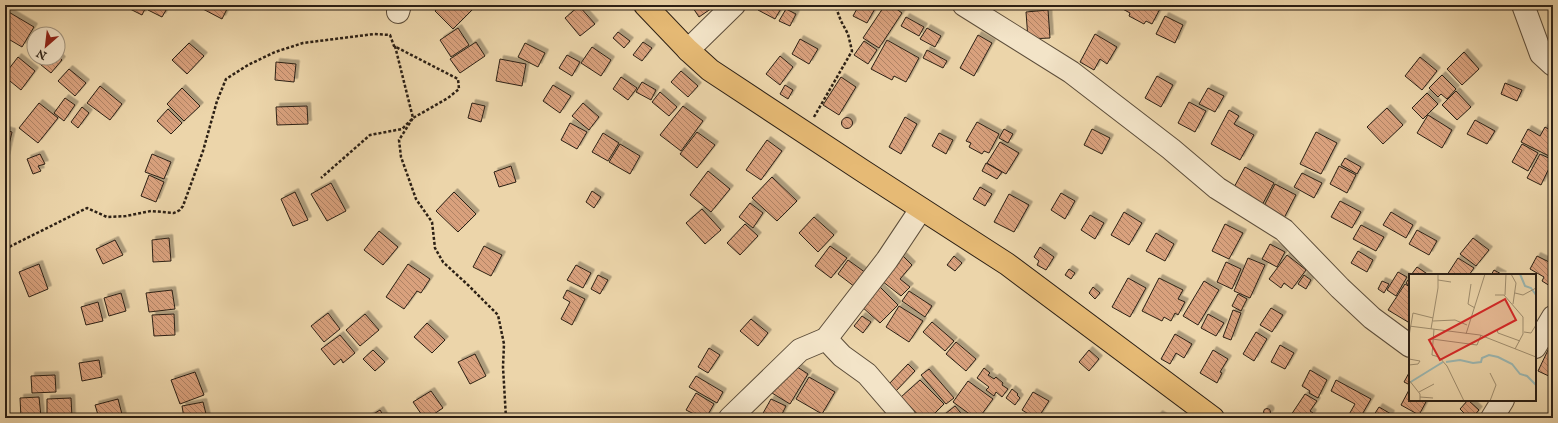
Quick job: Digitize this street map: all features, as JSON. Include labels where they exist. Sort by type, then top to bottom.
[{"type":"main road","points":[[645,5],[688,50],[710,70],[1007,264],[1213,418]]},
{"type":"street","points":[[688,50],[734,5]]},
{"type":"street","points":[[964,5],[1071,72],[1171,149],[1217,188],[1284,230],[1340,288],[1372,318],[1409,345]]},
{"type":"street","points":[[1523,5],[1541,54],[1553,65]]},
{"type":"street","points":[[730,418],[800,350],[826,338],[887,260],[921,209]]},
{"type":"street","points":[[1536,345],[1553,317]]},
{"type":"street","points":[[826,338],[842,356],[867,374],[905,418]]},
{"type":"path","points":[[805,132],[852,51],[848,34],[835,5]]},
{"type":"path","points":[[5,249],[88,208],[107,216],[126,216],[152,211],[174,213],[180,210],[183,206],[204,151],[217,101],[226,79],[248,65],[275,52],[303,43],[374,34],[390,35],[413,118],[399,140],[401,157],[416,199],[432,222],[436,248],[443,262],[498,315],[504,344],[506,418]]},
{"type":"path","points":[[321,178],[370,135],[402,129],[413,118],[448,98],[459,89],[458,79],[394,46]]},
{"type":"building","points":[[122,5],[147,5],[142,15]]},
{"type":"building","points":[[150,5],[169,5],[162,17],[148,10]]},
{"type":"building","points":[[203,5],[229,5],[222,19],[201,8]]},
{"type":"building","points":[[417,5],[425,5],[420,9]]},
{"type":"building","points":[[440,5],[467,5],[472,10],[453,29],[435,11]]},
{"type":"building","points":[[555,5],[566,5],[560,10]]},
{"type":"building","points":[[691,5],[714,5],[715,6],[699,17]]},
{"type":"building","points":[[761,5],[783,5],[775,19],[758,10]]},
{"type":"building","points":[[859,5],[877,5],[867,23],[853,16]]},
{"type":"building","points":[[885,5],[891,5],[902,13],[879,48],[863,38]]},
{"type":"building","points":[[1120,5],[1162,5],[1152,24],[1146,21],[1144,24],[1129,16],[1130,13],[1119,7]]},
{"type":"building","points":[[579,6],[595,24],[580,36],[565,18]]},
{"type":"building","points":[[786,9],[796,14],[790,26],[779,21]]},
{"type":"building","points":[[1048,10],[1050,38],[1028,39],[1026,12]]},
{"type":"building","points":[[7,11],[32,26],[26,26],[26,40],[22,47],[5,37],[5,15]]},
{"type":"building","points":[[1165,16],[1183,25],[1175,43],[1156,34]]},
{"type":"building","points":[[906,17],[924,27],[919,36],[901,26]]},
{"type":"building","points":[[458,28],[469,45],[451,57],[440,40]]},
{"type":"building","points":[[927,28],[941,36],[935,47],[920,39]]},
{"type":"building","points":[[618,32],[630,41],[624,48],[613,38]]},
{"type":"building","points":[[1095,34],[1117,47],[1107,64],[1100,59],[1094,70],[1080,62]]},
{"type":"building","points":[[978,35],[992,43],[974,76],[960,68]]},
{"type":"building","points":[[800,39],[818,49],[809,64],[792,54]]},
{"type":"building","points":[[887,40],[919,58],[906,82],[894,76],[892,80],[871,69]]},
{"type":"building","points":[[864,41],[877,50],[868,64],[854,55]]},
{"type":"building","points":[[476,42],[485,56],[460,73],[450,59]]},
{"type":"building","points":[[643,42],[652,48],[642,61],[633,55]]},
{"type":"building","points":[[189,43],[204,56],[187,74],[172,60]]},
{"type":"building","points":[[525,43],[545,53],[538,67],[518,57]]},
{"type":"building","points":[[592,47],[611,60],[601,76],[581,63]]},
{"type":"building","points":[[927,50],[947,61],[943,68],[923,58]]},
{"type":"building","points":[[1464,52],[1479,69],[1462,85],[1447,69]]},
{"type":"building","points":[[567,55],[580,62],[572,76],[559,68]]},
{"type":"building","points":[[780,56],[793,67],[780,85],[766,74]]},
{"type":"building","points":[[18,57],[26,64],[26,66],[29,66],[35,71],[21,90],[5,77],[5,74]]},
{"type":"building","points":[[1420,57],[1437,71],[1422,90],[1405,76]]},
{"type":"building","points":[[500,59],[526,64],[522,86],[496,81]]},
{"type":"building","points":[[276,62],[296,64],[294,82],[275,80]]},
{"type":"building","points":[[42,66],[57,66],[51,73]]},
{"type":"building","points":[[69,69],[86,83],[75,96],[58,81]]},
{"type":"building","points":[[681,71],[698,86],[688,97],[671,82]]},
{"type":"building","points":[[1442,75],[1456,89],[1447,99],[1441,94],[1438,97],[1429,88]]},
{"type":"building","points":[[1157,76],[1173,85],[1161,107],[1145,98]]},
{"type":"building","points":[[621,77],[637,88],[628,100],[613,89]]},
{"type":"building","points":[[841,77],[856,87],[839,115],[823,105]]},
{"type":"building","points":[[642,82],[656,90],[651,100],[636,92]]},
{"type":"building","points":[[1505,83],[1522,90],[1517,101],[1501,94]]},
{"type":"building","points":[[553,85],[571,96],[560,113],[543,101]]},
{"type":"building","points":[[785,85],[793,90],[788,99],[780,94]]},
{"type":"building","points":[[100,86],[122,104],[110,120],[87,103]]},
{"type":"building","points":[[182,88],[200,106],[184,121],[167,104]]},
{"type":"building","points":[[1208,88],[1224,96],[1215,112],[1199,104]]},
{"type":"building","points":[[1456,91],[1471,107],[1457,120],[1442,105]]},
{"type":"building","points":[[660,92],[677,107],[669,116],[652,102]]},
{"type":"building","points":[[1427,93],[1438,104],[1423,119],[1412,108]]},
{"type":"building","points":[[65,98],[75,105],[64,121],[54,113]]},
{"type":"building","points":[[1189,102],[1206,111],[1195,132],[1178,123]]},
{"type":"building","points":[[39,103],[58,118],[38,143],[19,128]]},
{"type":"building","points":[[472,103],[485,106],[481,122],[468,118]]},
{"type":"building","points":[[583,103],[599,117],[589,130],[572,116]]},
{"type":"building","points":[[307,106],[308,124],[277,125],[276,107]]},
{"type":"building","points":[[683,106],[703,121],[681,151],[660,135]]},
{"type":"building","points":[[82,107],[89,113],[78,128],[71,122]]},
{"type":"building","points":[[1387,108],[1403,125],[1383,144],[1367,127]]},
{"type":"building","points":[[168,109],[182,123],[171,134],[157,121]]},
{"type":"building","points":[[1229,110],[1239,116],[1234,124],[1254,135],[1240,160],[1211,144]]},
{"type":"building","points":[[1428,115],[1452,130],[1442,148],[1417,133]]},
{"type":"building","points":[[847,117],[851,119],[853,123],[851,127],[847,129],[843,127],[841,123],[843,119]]},
{"type":"building","points":[[905,117],[917,124],[901,154],[889,147]]},
{"type":"building","points":[[1475,120],[1495,131],[1487,144],[1467,134]]},
{"type":"building","points":[[977,122],[999,134],[989,153],[984,151],[982,154],[969,147],[971,143],[966,141]]},
{"type":"building","points":[[570,123],[587,132],[577,149],[561,140]]},
{"type":"building","points":[[1545,127],[1553,132],[1553,158],[1521,142],[1528,129],[1540,136]]},
{"type":"building","points":[[1004,129],[1013,134],[1008,143],[999,138]]},
{"type":"building","points":[[1092,129],[1110,138],[1102,154],[1084,145]]},
{"type":"building","points":[[5,130],[12,132],[6,158],[5,158]]},
{"type":"building","points":[[697,132],[715,145],[697,168],[680,154]]},
{"type":"building","points":[[1316,132],[1337,143],[1321,174],[1300,164]]},
{"type":"building","points":[[603,133],[619,143],[608,161],[592,152]]},
{"type":"building","points":[[939,133],[953,140],[946,154],[932,146]]},
{"type":"building","points":[[767,140],[782,151],[761,180],[746,170]]},
{"type":"building","points":[[1000,142],[1019,153],[1006,174],[987,163]]},
{"type":"building","points":[[620,144],[640,156],[630,174],[609,162]]},
{"type":"building","points":[[1522,144],[1538,153],[1528,171],[1512,162]]},
{"type":"building","points":[[40,154],[45,164],[38,166],[41,171],[33,174],[27,159]]},
{"type":"building","points":[[152,154],[171,162],[164,179],[145,172]]},
{"type":"building","points":[[1540,154],[1553,160],[1541,185],[1527,178]]},
{"type":"building","points":[[1345,158],[1361,167],[1357,174],[1341,165]]},
{"type":"building","points":[[986,163],[1002,172],[997,179],[982,171]]},
{"type":"building","points":[[511,166],[516,182],[499,187],[494,172]]},
{"type":"building","points":[[1339,166],[1356,175],[1347,193],[1330,184]]},
{"type":"building","points":[[1245,167],[1274,183],[1261,207],[1232,191]]},
{"type":"building","points":[[708,171],[730,189],[711,212],[690,195]]},
{"type":"building","points":[[1302,173],[1322,183],[1314,198],[1294,187]]},
{"type":"building","points":[[149,175],[164,182],[156,202],[141,196]]},
{"type":"building","points":[[772,177],[797,201],[777,221],[752,198]]},
{"type":"building","points":[[331,183],[346,211],[327,221],[311,194]]},
{"type":"building","points":[[1275,184],[1296,195],[1283,220],[1262,210]]},
{"type":"building","points":[[980,187],[992,194],[985,206],[973,199]]},
{"type":"building","points":[[592,191],[601,197],[594,208],[586,202]]},
{"type":"building","points":[[295,192],[308,220],[293,226],[281,199]]},
{"type":"building","points":[[454,192],[476,214],[458,232],[436,211]]},
{"type":"building","points":[[1061,193],[1075,201],[1065,219],[1051,210]]},
{"type":"building","points":[[1009,194],[1029,205],[1014,232],[994,222]]},
{"type":"building","points":[[1340,201],[1361,212],[1352,228],[1331,217]]},
{"type":"building","points":[[750,203],[763,213],[753,228],[739,217]]},
{"type":"building","points":[[702,209],[721,230],[705,244],[686,223]]},
{"type":"building","points":[[1124,212],[1142,223],[1129,245],[1111,235]]},
{"type":"building","points":[[1391,212],[1413,225],[1406,238],[1383,225]]},
{"type":"building","points":[[1090,215],[1104,223],[1095,239],[1081,230]]},
{"type":"building","points":[[814,217],[834,235],[818,252],[799,233]]},
{"type":"building","points":[[745,224],[758,236],[740,255],[727,243]]},
{"type":"building","points":[[1225,224],[1243,233],[1229,259],[1212,251]]},
{"type":"building","points":[[1361,225],[1384,237],[1376,251],[1353,239]]},
{"type":"building","points":[[1417,230],[1437,241],[1429,255],[1409,244]]},
{"type":"building","points":[[379,231],[398,247],[383,265],[364,250]]},
{"type":"building","points":[[1156,233],[1174,244],[1165,261],[1146,251]]},
{"type":"building","points":[[169,238],[171,261],[153,262],[152,240]]},
{"type":"building","points":[[1473,238],[1489,250],[1476,266],[1460,254]]},
{"type":"building","points":[[115,240],[123,255],[103,264],[96,249]]},
{"type":"building","points":[[1270,244],[1285,252],[1277,267],[1262,259]]},
{"type":"building","points":[[484,246],[502,255],[491,276],[473,267]]},
{"type":"building","points":[[830,246],[847,258],[831,278],[815,266]]},
{"type":"building","points":[[1040,247],[1054,257],[1046,270],[1037,265],[1039,261],[1034,257]]},
{"type":"building","points":[[1358,251],[1373,260],[1367,272],[1351,263]]},
{"type":"building","points":[[1287,255],[1306,270],[1292,289],[1284,283],[1281,288],[1269,279]]},
{"type":"building","points":[[903,256],[912,265],[900,279],[910,287],[901,296],[882,281]]},
{"type":"building","points":[[954,256],[962,263],[955,271],[947,265]]},
{"type":"building","points":[[1537,256],[1553,264],[1553,280],[1550,286],[1542,281],[1544,277],[1530,269]]},
{"type":"building","points":[[1248,258],[1265,265],[1250,298],[1234,291]]},
{"type":"building","points":[[1458,258],[1474,268],[1470,274],[1448,274]]},
{"type":"building","points":[[848,260],[866,273],[855,287],[838,274]]},
{"type":"building","points":[[1226,262],[1241,269],[1232,289],[1217,282]]},
{"type":"building","points":[[39,264],[48,289],[29,297],[19,272]]},
{"type":"building","points":[[408,264],[430,279],[421,293],[417,291],[404,309],[386,297]]},
{"type":"building","points":[[576,265],[591,273],[583,288],[567,280]]},
{"type":"building","points":[[1417,267],[1428,274],[1412,274]]},
{"type":"building","points":[[1069,269],[1075,273],[1071,279],[1065,275]]},
{"type":"building","points":[[1494,270],[1501,274],[1492,274]]},
{"type":"building","points":[[1398,272],[1407,277],[1396,296],[1387,290]]},
{"type":"building","points":[[598,275],[608,280],[600,294],[591,289]]},
{"type":"building","points":[[1304,275],[1311,280],[1306,289],[1298,284]]},
{"type":"building","points":[[1128,278],[1146,288],[1130,317],[1112,307]]},
{"type":"building","points":[[1159,278],[1183,290],[1178,299],[1185,302],[1178,315],[1175,313],[1171,321],[1164,317],[1162,321],[1142,311]]},
{"type":"building","points":[[1409,278],[1409,285],[1406,283]]},
{"type":"building","points":[[1204,281],[1219,290],[1198,325],[1183,316]]},
{"type":"building","points":[[1382,281],[1389,284],[1384,293],[1378,289]]},
{"type":"building","points":[[1405,284],[1409,286],[1408,322],[1388,310]]},
{"type":"building","points":[[880,287],[898,305],[880,323],[861,306]]},
{"type":"building","points":[[1093,287],[1100,293],[1095,299],[1089,293]]},
{"type":"building","points":[[172,290],[175,309],[149,312],[146,293]]},
{"type":"building","points":[[567,290],[585,299],[572,325],[561,319],[570,302],[563,298]]},
{"type":"building","points":[[909,291],[932,306],[925,317],[902,301]]},
{"type":"building","points":[[121,293],[126,311],[109,316],[104,298]]},
{"type":"building","points":[[1238,294],[1247,299],[1241,311],[1232,306]]},
{"type":"building","points":[[98,302],[103,321],[86,325],[81,307]]},
{"type":"building","points":[[899,306],[923,321],[909,342],[886,327]]},
{"type":"building","points":[[1271,308],[1283,315],[1272,332],[1260,325]]},
{"type":"building","points":[[1233,310],[1241,313],[1231,340],[1223,337]]},
{"type":"building","points":[[328,313],[340,329],[324,342],[311,326]]},
{"type":"building","points":[[174,314],[175,335],[154,336],[152,315]]},
{"type":"building","points":[[365,314],[379,330],[360,346],[346,330]]},
{"type":"building","points":[[1208,314],[1224,323],[1216,336],[1201,328]]},
{"type":"building","points":[[862,316],[871,322],[863,333],[854,326]]},
{"type":"building","points":[[751,319],[768,333],[758,346],[740,331]]},
{"type":"building","points":[[932,322],[954,341],[945,351],[923,332]]},
{"type":"building","points":[[427,323],[445,340],[432,353],[414,337]]},
{"type":"building","points":[[1256,332],[1267,339],[1254,361],[1243,354]]},
{"type":"building","points":[[1175,334],[1192,344],[1184,358],[1176,353],[1170,364],[1161,359]]},
{"type":"building","points":[[340,335],[355,353],[343,363],[341,359],[334,365],[321,349]]},
{"type":"building","points":[[956,342],[976,359],[966,371],[946,354]]},
{"type":"building","points":[[1280,345],[1294,353],[1285,369],[1271,362]]},
{"type":"building","points":[[709,348],[720,355],[708,373],[698,367]]},
{"type":"building","points":[[1549,348],[1553,350],[1553,378],[1538,371]]},
{"type":"building","points":[[373,350],[385,362],[375,371],[363,359]]},
{"type":"building","points":[[1089,350],[1099,359],[1089,371],[1079,362]]},
{"type":"building","points":[[1213,350],[1228,359],[1220,372],[1222,373],[1217,383],[1200,373]]},
{"type":"building","points":[[475,354],[486,376],[470,384],[458,362]]},
{"type":"building","points":[[99,360],[102,377],[82,381],[79,363]]},
{"type":"building","points":[[791,363],[808,374],[790,404],[772,393]]},
{"type":"building","points":[[908,364],[915,371],[895,392],[888,385]]},
{"type":"building","points":[[984,368],[990,373],[988,375],[994,379],[996,377],[1003,383],[1002,385],[1008,389],[1002,397],[996,392],[994,396],[986,390],[989,387],[977,378]]},
{"type":"building","points":[[929,369],[954,398],[946,404],[921,375]]},
{"type":"building","points":[[1310,370],[1327,380],[1318,398],[1309,393],[1310,391],[1302,386]]},
{"type":"building","points":[[195,372],[204,395],[180,404],[171,380]]},
{"type":"building","points":[[1409,373],[1409,384],[1404,382]]},
{"type":"building","points":[[55,375],[56,392],[32,393],[31,376]]},
{"type":"building","points":[[696,376],[723,392],[717,403],[689,387]]},
{"type":"building","points":[[809,377],[835,392],[822,414],[796,399]]},
{"type":"building","points":[[920,380],[944,404],[930,418],[921,418],[901,397]]},
{"type":"building","points":[[1336,380],[1371,399],[1360,418],[1347,418],[1355,404],[1331,391]]},
{"type":"building","points":[[968,381],[993,399],[979,418],[975,418],[953,402]]},
{"type":"building","points":[[1012,389],[1020,398],[1015,405],[1006,398]]},
{"type":"building","points":[[1409,390],[1409,401],[1426,401],[1419,415],[1401,405]]},
{"type":"building","points":[[431,391],[443,408],[428,418],[424,418],[413,402]]},
{"type":"building","points":[[1033,392],[1049,401],[1038,418],[1035,418],[1022,410]]},
{"type":"building","points":[[696,393],[714,404],[706,418],[686,410]]},
{"type":"building","points":[[1305,394],[1317,401],[1310,411],[1313,413],[1310,418],[1289,418]]},
{"type":"building","points":[[39,397],[41,417],[21,418],[20,398]]},
{"type":"building","points":[[71,398],[72,418],[47,418],[47,399]]},
{"type":"building","points":[[118,399],[123,418],[99,418],[95,405]]},
{"type":"building","points":[[771,399],[786,406],[780,418],[767,418],[762,415]]},
{"type":"building","points":[[1467,401],[1469,401],[1479,410],[1472,418],[1469,418],[1460,409]]},
{"type":"building","points":[[203,402],[207,418],[184,418],[182,406]]},
{"type":"building","points":[[955,406],[965,418],[940,418]]},
{"type":"building","points":[[1379,407],[1391,414],[1389,418],[1372,418]]},
{"type":"building","points":[[1267,408],[1270,409],[1270,415],[1267,416],[1264,415],[1263,412],[1264,409]]},
{"type":"building","points":[[380,410],[385,418],[367,418]]},
{"type":"building","points":[[1159,414],[1165,418],[1156,418]]}]
